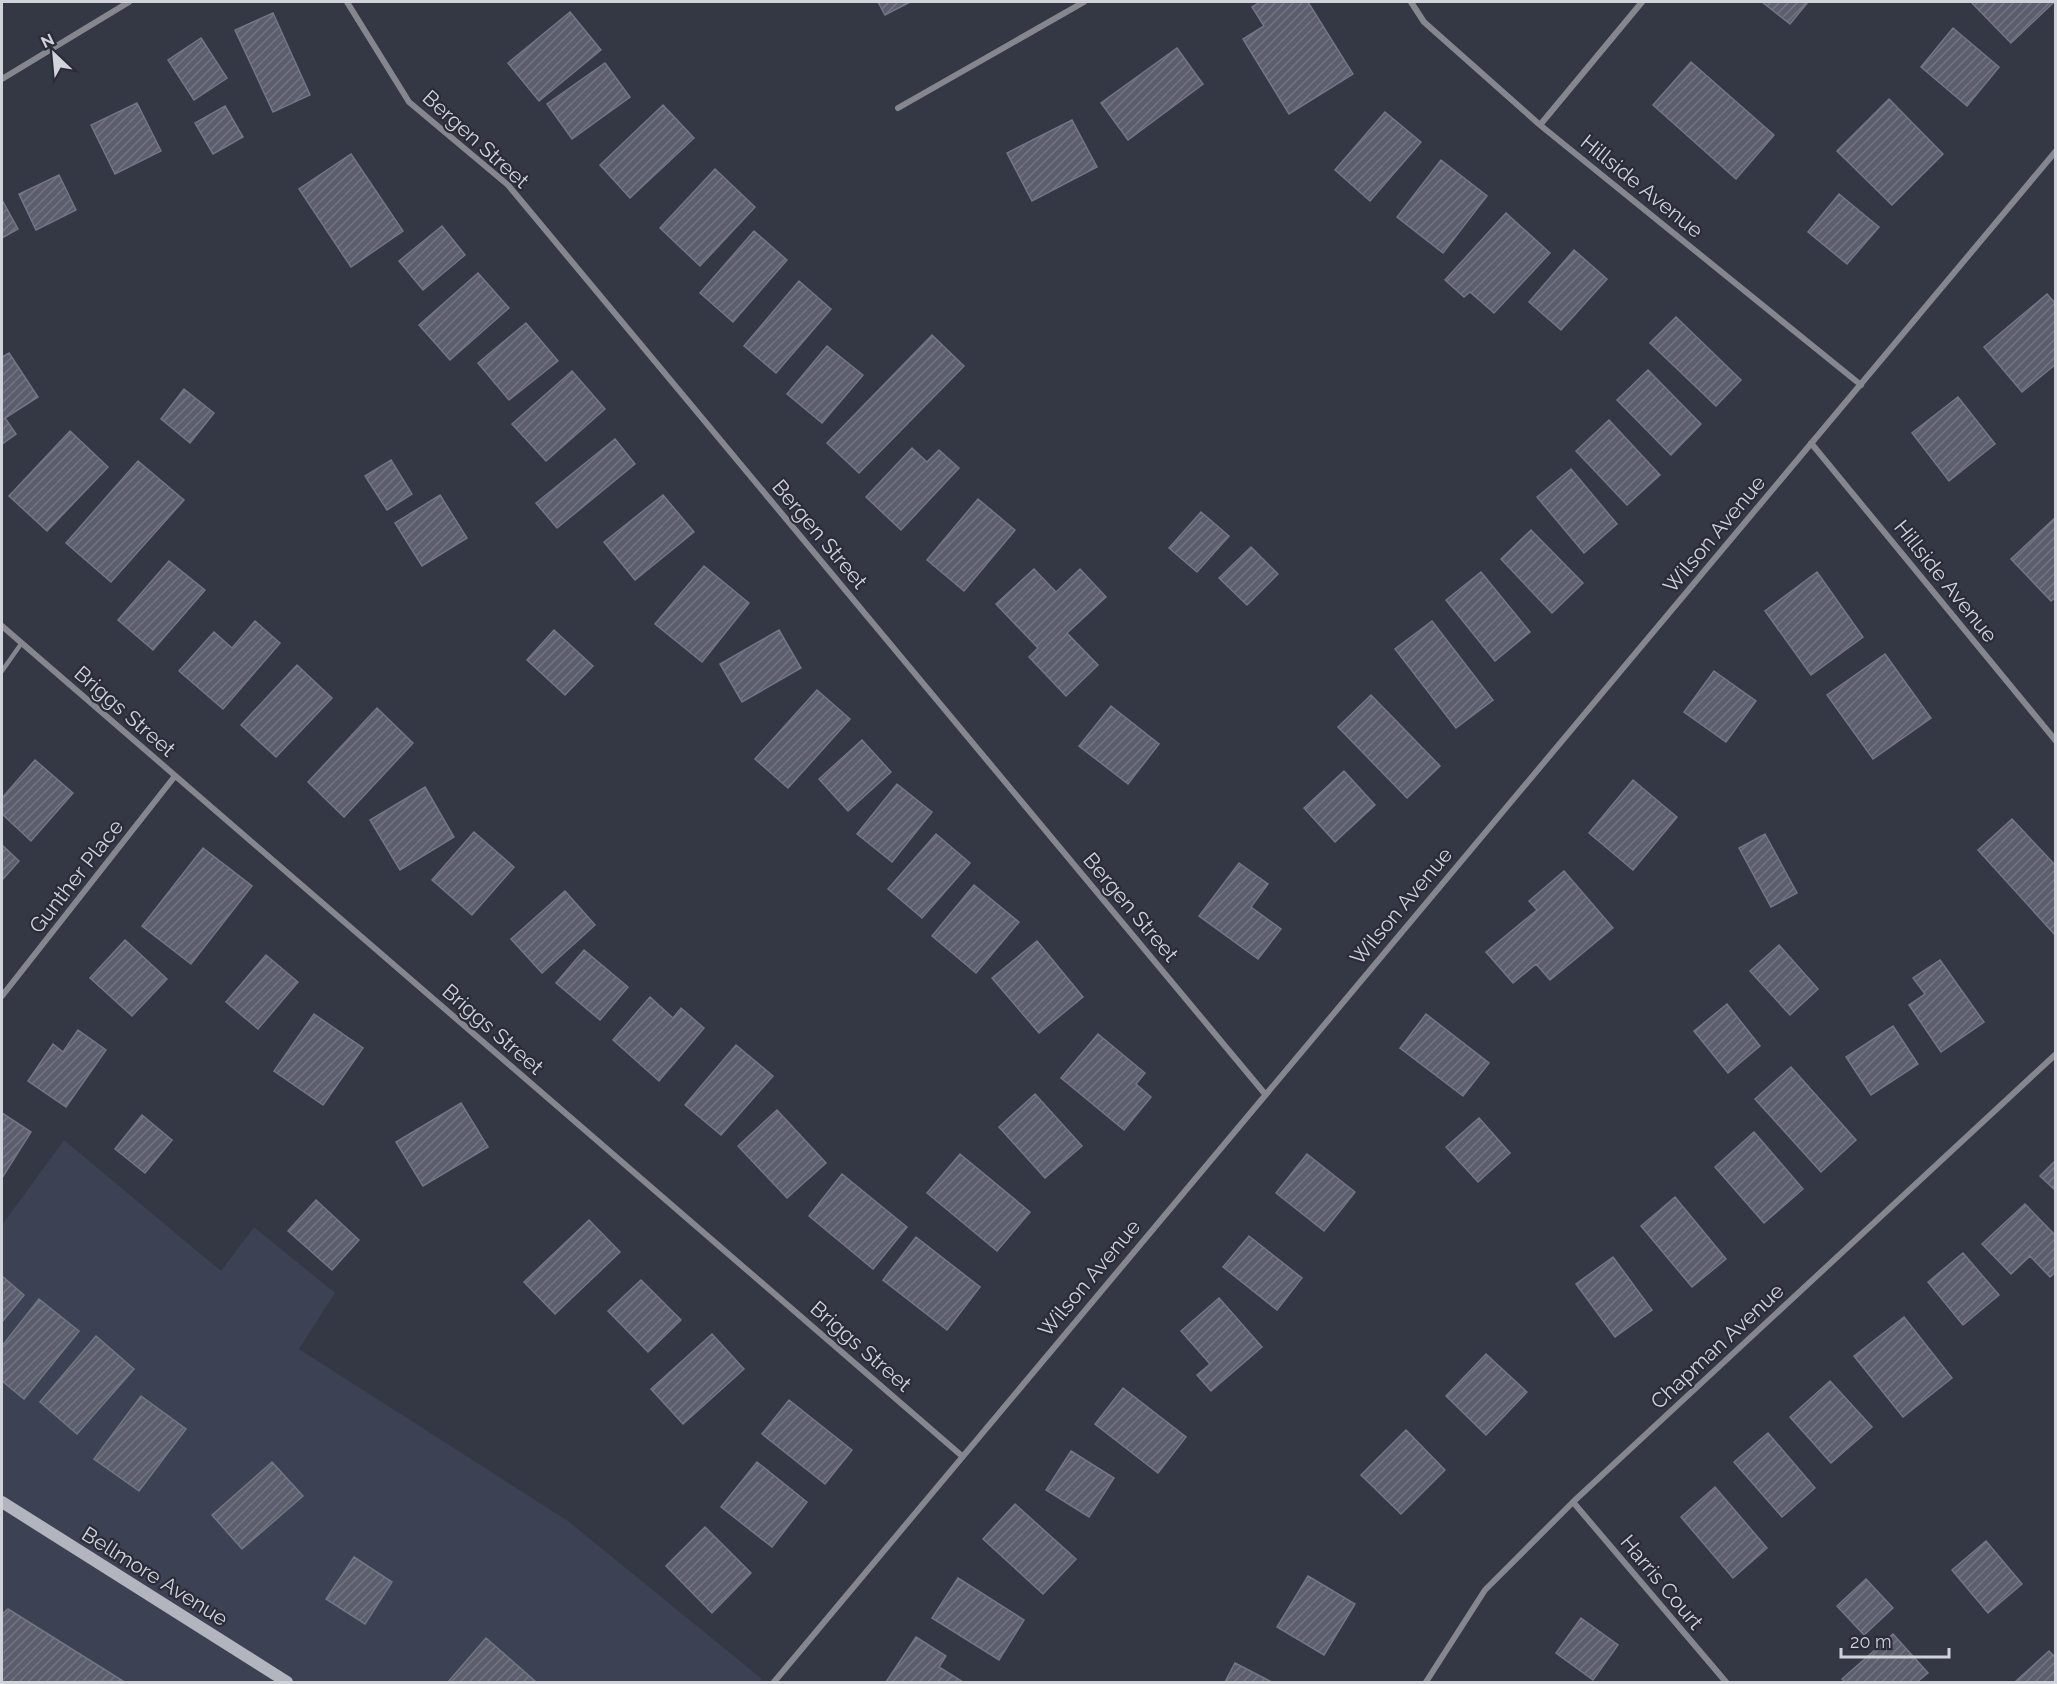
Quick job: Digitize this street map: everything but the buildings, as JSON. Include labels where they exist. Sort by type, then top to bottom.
[{"type":"main road","name":"Bellmore Avenue","points":[[2,1502],[287,1683]]},
{"type":"street","points":[[2,79],[129,2]]},
{"type":"street","name":"Bergen Street","points":[[347,2],[409,102],[508,185],[1265,1094]]},
{"type":"street","points":[[897,108],[1084,2]]},
{"type":"street","name":"Hillside Avenue","points":[[1412,2],[1424,22],[1540,125],[1861,385]]},
{"type":"street","points":[[1540,125],[1642,2]]},
{"type":"street","name":"Wilson Avenue","points":[[774,1683],[2055,152]]},
{"type":"street","name":"Hillside Avenue","points":[[1811,443],[2055,741]]},
{"type":"street","name":"Briggs Street","points":[[2,626],[962,1456]]},
{"type":"street","name":"Gunther Place","points":[[2,996],[176,776]]},
{"type":"street","name":"Chapman Avenue","points":[[1425,1683],[1485,1590],[1573,1502],[2055,1054]]},
{"type":"street","name":"Harris Court","points":[[1573,1502],[1726,1683]]},
{"type":"lane","points":[[2,672],[21,644]]},
{"type":"shaded area","points":[[64,1140],[221,1271],[254,1227],[335,1293],[299,1349],[568,1521],[762,1679],[759,1682],[2,1682],[2,1225]]}]
